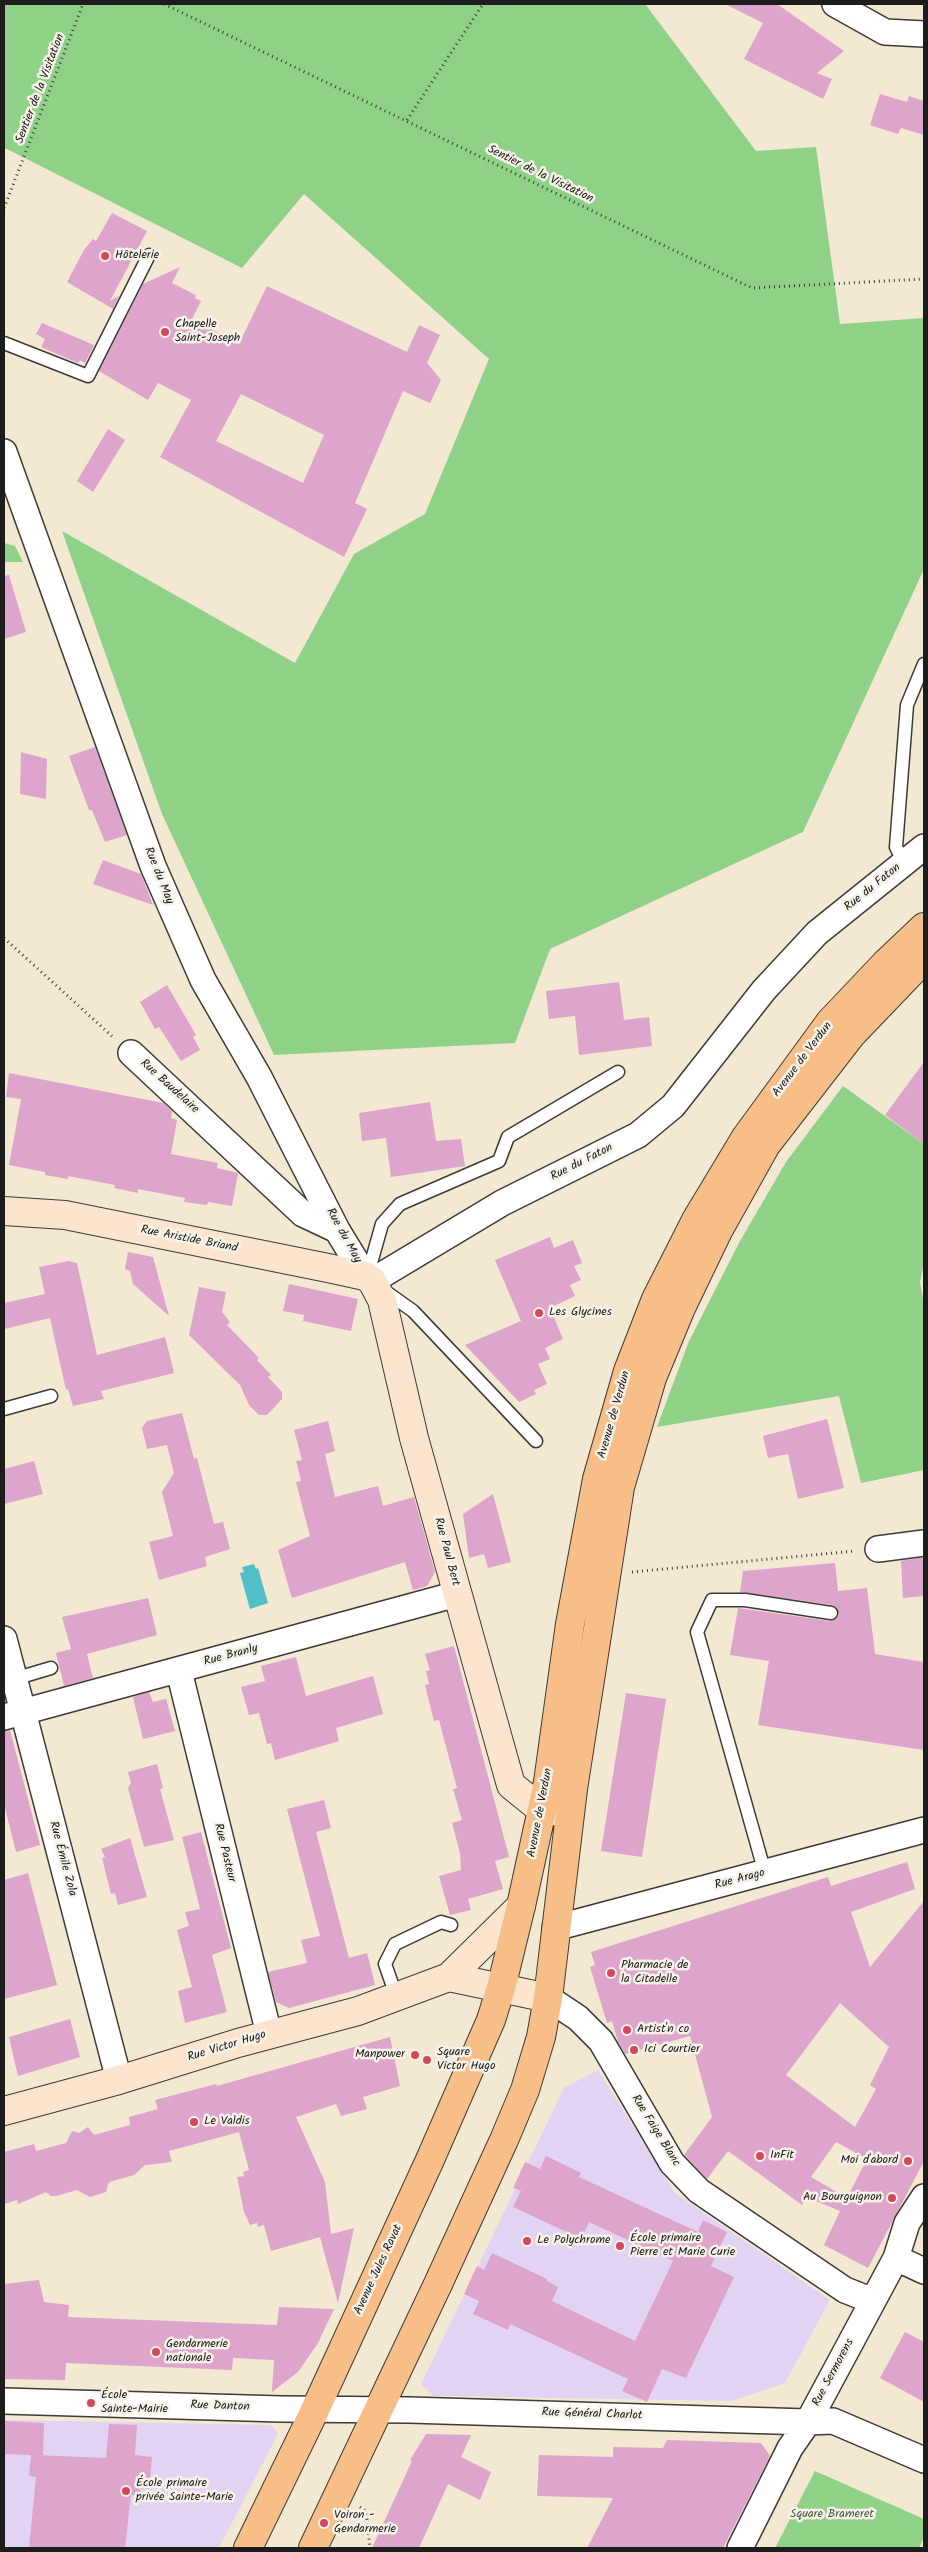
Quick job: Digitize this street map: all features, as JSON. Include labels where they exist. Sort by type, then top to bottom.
[{"type":"main road","name":"Avenue de Verdun","points":[[501,1988],[542,1810],[570,1624],[597,1479],[628,1371],[656,1299],[696,1220],[746,1137],[830,1022],[884,964],[924,927]]},
{"type":"main road","name":"Avenue de Verdun","points":[[548,1998],[570,1812],[620,1487],[652,1378],[681,1308],[718,1231],[766,1145],[852,1034],[920,968]]},
{"type":"main road","name":"Rue Aristide Briand","points":[[4,1210],[65,1215],[368,1278]]},
{"type":"main road","name":"Rue Paul Bert","points":[[368,1278],[382,1300],[414,1438],[511,1785],[542,1810]]},
{"type":"main road","points":[[542,1810],[570,1812]]},
{"type":"main road","name":"Rue Victor Hugo","points":[[4,2111],[119,2080],[269,2034],[358,2011],[397,1998],[449,1977],[521,1906]]},
{"type":"main road","points":[[449,1977],[501,1988]]},
{"type":"main road","name":"Rue Faige Blanc","points":[[501,1988],[548,1998]]},
{"type":"main road","name":"Avenue Jules Ravat","points":[[248,2548],[316,2410],[429,2162],[491,2020],[501,1988]]},
{"type":"main road","points":[[313,2548],[376,2411],[438,2284],[525,2090],[541,2037],[548,1998]]},
{"type":"street","points":[[835,4],[884,32],[924,34]]},
{"type":"street","name":"Rue du May","points":[[4,452],[153,866],[203,980],[259,1077],[337,1230],[368,1278]]},
{"type":"street","name":"Rue du Faton","points":[[368,1278],[502,1203],[638,1135],[673,1106],[764,990],[817,933],[924,847]]},
{"type":"street","name":"Rue Baudelaire","points":[[131,1053],[303,1214],[337,1230]]},
{"type":"street","points":[[878,1549],[924,1543]]},
{"type":"street","name":"Rue Branly","points":[[13,1715],[457,1594]]},
{"type":"street","name":"Rue Émile Zola","points":[[4,1639],[14,1680],[13,1715],[119,2080]]},
{"type":"street","name":"Rue Pasteur","points":[[179,1671],[269,2034]]},
{"type":"street","name":"Rue Arago","points":[[555,1928],[924,1830]]},
{"type":"street","name":"Rue Faige Blanc","points":[[548,1998],[578,2018],[601,2042],[672,2163],[699,2191],[845,2290],[873,2301]]},
{"type":"street","name":"Rue Sermorens","points":[[740,2548],[790,2448],[808,2422],[896,2258],[907,2223],[924,2197]]},
{"type":"street","points":[[896,2258],[924,2271]]},
{"type":"street","name":"Rue Danton","points":[[4,2401],[376,2411]]},
{"type":"street","name":"Rue Général Charlot","points":[[376,2411],[487,2412],[808,2422],[833,2421],[924,2460]]},
{"type":"lane","points":[[4,343],[88,376],[149,256]]},
{"type":"lane","points":[[904,863],[896,847],[907,705],[924,664]]},
{"type":"lane","points":[[536,1441],[413,1311],[368,1278],[382,1224],[400,1204],[499,1161],[508,1137],[618,1072]]},
{"type":"lane","points":[[4,1410],[52,1396]]},
{"type":"lane","points":[[765,1873],[697,1632],[712,1600],[745,1600],[831,1613]]},
{"type":"lane","points":[[14,1680],[52,1668]]},
{"type":"lane","points":[[397,1998],[385,1964],[396,1944],[441,1922],[451,1925]]},
{"type":"path","name":"Sentier de la Visitation","points":[[4,208],[83,4]]},
{"type":"path","name":"Sentier de la Visitation","points":[[164,4],[752,288],[924,279]]},
{"type":"path","points":[[406,120],[483,4]]},
{"type":"path","name":"Rue Baudelaire","points":[[4,938],[131,1053]]},
{"type":"path","points":[[624,1572],[878,1549]]},
{"type":"path","points":[[358,2505],[366,2511],[370,2548]]},
{"type":"shaded area","name":"École primaire Pierre et Marie Curie","points":[[598,2070],[675,2193],[830,2300],[785,2383],[731,2401],[434,2396],[421,2384],[564,2088]]},
{"type":"shaded area","name":"École primaire privée Sainte-Marie","points":[[4,2420],[271,2425],[278,2434],[219,2548],[4,2548]]},
{"type":"green space","points":[[4,4],[645,4],[756,151],[816,147],[840,324],[924,318],[924,569],[803,832],[550,949],[515,1043],[274,1055],[162,814],[62,531],[295,663],[354,554],[425,514],[489,359],[304,194],[242,268],[4,149]]},
{"type":"green space","points":[[4,543],[15,546],[23,562],[4,562]]},
{"type":"green space","points":[[843,1086],[924,1144],[924,1263],[920,1282],[924,1305],[924,1470],[861,1483],[839,1396],[657,1427],[689,1341],[740,1241],[786,1162]]},
{"type":"green space","name":"Square Brameret","points":[[815,2471],[924,2519],[924,2537],[919,2548],[775,2548]]},
{"type":"water","points":[[254,1564],[256,1569],[258,1568],[268,1603],[250,1609],[240,1573],[244,1572],[242,1567]]},
{"type":"building","points":[[725,4],[777,4],[844,51],[817,73],[832,79],[823,99],[744,59],[763,23]]},
{"type":"building","points":[[880,94],[907,102],[909,96],[924,101],[924,135],[901,128],[898,134],[870,125]]},
{"type":"building","name":"Hôtelerie","points":[[112,213],[147,231],[110,301],[119,296],[113,309],[67,282],[84,250],[93,239],[96,241]]},
{"type":"building","points":[[180,267],[172,283],[196,295],[195,298],[201,301],[192,319],[239,344],[267,286],[407,352],[419,325],[440,335],[427,363],[441,380],[430,403],[403,391],[355,503],[367,509],[344,557],[160,457],[191,400],[158,383],[148,400],[99,371],[143,284]],"holes":[[[241,394],[324,435],[303,483],[216,441]]]},
{"type":"building","points":[[42,323],[94,345],[85,363],[80,360],[78,363],[41,347],[45,339],[36,334]]},
{"type":"building","points":[[108,429],[125,440],[93,492],[77,481]]},
{"type":"building","points":[[9,575],[26,632],[4,639],[4,576]]},
{"type":"building","points":[[95,747],[127,835],[105,842],[92,810],[89,810],[69,756]]},
{"type":"building","points":[[21,752],[47,759],[46,799],[20,794]]},
{"type":"building","points":[[103,860],[141,874],[153,905],[93,884]]},
{"type":"building","points":[[619,982],[624,1020],[649,1017],[652,1046],[579,1055],[575,1016],[549,1019],[546,991]]},
{"type":"building","points":[[167,985],[196,1035],[193,1037],[200,1050],[181,1061],[159,1027],[155,1029],[140,1002]]},
{"type":"building","points":[[924,1062],[924,1144],[885,1115]]},
{"type":"building","points":[[9,1073],[163,1103],[172,1111],[171,1118],[177,1120],[171,1154],[218,1163],[217,1168],[238,1173],[232,1206],[208,1202],[207,1205],[184,1202],[185,1198],[138,1189],[138,1193],[114,1188],[115,1185],[68,1176],[68,1179],[45,1175],[45,1172],[9,1165],[21,1099],[6,1097]]},
{"type":"building","points":[[430,1102],[436,1141],[461,1139],[465,1166],[391,1177],[386,1138],[362,1141],[359,1113]]},
{"type":"building","name":"Les Glycines","points":[[550,1237],[554,1248],[573,1240],[582,1263],[574,1266],[581,1280],[570,1285],[575,1296],[550,1308],[563,1339],[545,1348],[550,1359],[538,1364],[547,1384],[534,1390],[536,1394],[519,1402],[465,1345],[521,1321],[495,1260]]},
{"type":"building","points":[[128,1252],[153,1257],[169,1316],[133,1284],[130,1271],[125,1269]]},
{"type":"building","points":[[69,1261],[77,1263],[97,1355],[165,1337],[174,1373],[101,1391],[104,1399],[73,1406],[68,1389],[66,1390],[50,1318],[4,1329],[4,1303],[45,1294],[39,1267]]},
{"type":"building","points":[[289,1284],[358,1299],[351,1331],[303,1321],[304,1315],[283,1311]]},
{"type":"building","points":[[199,1287],[226,1292],[222,1312],[230,1322],[227,1325],[259,1358],[257,1360],[271,1375],[268,1377],[282,1392],[282,1399],[267,1415],[259,1415],[249,1405],[240,1385],[189,1335]]},
{"type":"building","points":[[182,1413],[194,1459],[197,1458],[214,1524],[223,1522],[230,1549],[205,1557],[207,1566],[159,1580],[149,1542],[173,1536],[162,1492],[174,1473],[167,1445],[147,1449],[142,1428],[147,1421]]},
{"type":"building","points":[[827,1419],[844,1488],[798,1499],[788,1454],[768,1458],[763,1436]]},
{"type":"building","points":[[328,1421],[335,1451],[325,1454],[335,1497],[378,1486],[383,1506],[414,1497],[435,1572],[427,1586],[413,1590],[405,1562],[292,1598],[278,1550],[310,1536],[296,1482],[301,1481],[296,1461],[302,1460],[294,1430]]},
{"type":"building","points":[[34,1461],[43,1494],[4,1504],[4,1469]]},
{"type":"building","points":[[493,1494],[511,1562],[488,1568],[484,1554],[469,1558],[463,1514]]},
{"type":"building","points":[[924,1557],[924,1596],[903,1598],[901,1561]]},
{"type":"building","points":[[835,1563],[838,1591],[867,1588],[875,1654],[924,1662],[924,1750],[758,1725],[769,1661],[730,1655],[738,1608],[830,1621],[837,1618],[839,1614],[836,1607],[832,1605],[740,1592],[743,1571]]},
{"type":"building","points":[[148,1598],[157,1635],[87,1654],[93,1678],[64,1686],[56,1653],[71,1649],[62,1617]]},
{"type":"building","points":[[454,1646],[509,1857],[495,1861],[503,1889],[468,1899],[471,1910],[450,1915],[439,1876],[461,1870],[460,1853],[452,1823],[462,1820],[453,1789],[457,1788],[439,1720],[434,1721],[425,1685],[429,1684],[426,1671],[430,1670],[425,1654]]},
{"type":"building","points":[[296,1657],[306,1696],[373,1676],[383,1714],[336,1728],[339,1741],[275,1760],[271,1743],[267,1744],[259,1713],[249,1715],[241,1687],[265,1681],[261,1666]]},
{"type":"building","points":[[149,1692],[153,1702],[166,1699],[175,1731],[143,1739],[133,1697]]},
{"type":"building","points":[[626,1693],[666,1699],[642,1857],[601,1851]]},
{"type":"building","points":[[10,1730],[40,1845],[16,1852],[4,1804],[4,1731]]},
{"type":"building","points":[[157,1764],[163,1788],[160,1789],[174,1840],[144,1847],[128,1788],[131,1783],[128,1772]]},
{"type":"building","points":[[324,1800],[331,1828],[316,1832],[349,1958],[367,1953],[375,1985],[289,2008],[276,2002],[268,1972],[307,1963],[301,1940],[320,1936],[287,1809]]},
{"type":"building","points":[[201,1832],[231,1948],[212,1955],[227,2012],[185,2023],[178,1991],[192,1987],[177,1930],[189,1926],[185,1912],[200,1909],[182,1837]]},
{"type":"building","points":[[130,1838],[147,1897],[118,1905],[115,1893],[111,1894],[102,1858],[105,1857],[101,1849]]},
{"type":"building","points":[[907,1862],[915,1889],[851,1912],[870,1967],[924,1901],[924,2161],[868,2268],[824,2245],[840,2211],[806,2197],[802,2205],[728,2151],[707,2179],[684,2155],[712,2117],[690,2036],[625,2054],[618,2042],[612,2021],[607,2023],[590,1967],[595,1965],[591,1952],[828,1877],[831,1886]],"holes":[[[840,2003],[889,2047],[870,2085],[876,2089],[855,2127],[786,2075]],[[836,2142],[867,2159],[847,2198],[811,2177]]]},
{"type":"building","points":[[28,1873],[57,1985],[4,1999],[4,1880]]},
{"type":"building","points":[[70,2019],[80,2057],[18,2076],[9,2037]]},
{"type":"building","points":[[390,2037],[400,2086],[363,2097],[367,2109],[341,2116],[336,2104],[296,2117],[325,2182],[331,2234],[271,2251],[264,2225],[258,2227],[257,2223],[250,2225],[244,2212],[237,2177],[244,2176],[243,2172],[249,2170],[239,2132],[169,2151],[172,2162],[145,2165],[134,2175],[109,2182],[106,2192],[90,2197],[77,2190],[56,2196],[51,2196],[46,2192],[18,2204],[17,2200],[4,2204],[4,2152],[34,2144],[36,2151],[66,2143],[72,2131],[79,2133],[88,2127],[94,2135],[130,2125],[129,2117],[158,2109],[155,2100],[216,2084],[217,2086]]},
{"type":"building","points":[[546,2156],[581,2173],[579,2177],[698,2232],[703,2220],[727,2232],[711,2266],[734,2277],[686,2378],[662,2369],[647,2402],[622,2391],[628,2379],[510,2324],[508,2330],[473,2314],[479,2301],[464,2294],[477,2266],[484,2270],[492,2253],[547,2279],[547,2281],[558,2287],[552,2301],[635,2341],[673,2261],[589,2222],[582,2237],[569,2233],[513,2207],[521,2191],[513,2188],[525,2162],[540,2169]]},
{"type":"building","points":[[354,2228],[338,2303],[320,2237]]},
{"type":"building","points":[[39,2280],[44,2302],[69,2305],[68,2317],[277,2325],[279,2307],[334,2309],[318,2343],[298,2372],[272,2392],[274,2360],[233,2358],[232,2370],[66,2363],[65,2380],[4,2379],[4,2284]]},
{"type":"building","points":[[905,2332],[924,2342],[924,2402],[880,2378]]},
{"type":"building","points":[[4,2421],[44,2423],[43,2455],[35,2455],[106,2458],[109,2424],[137,2425],[135,2455],[152,2457],[149,2489],[140,2488],[140,2496],[131,2495],[125,2548],[29,2548],[36,2477],[29,2476],[31,2455],[4,2454]]},
{"type":"building","points":[[426,2434],[471,2435],[461,2457],[491,2472],[480,2500],[448,2484],[419,2548],[372,2548],[412,2461],[410,2460]]},
{"type":"building","points":[[667,2440],[761,2443],[770,2456],[723,2548],[587,2548],[613,2498],[537,2496],[539,2455],[613,2457],[613,2447],[663,2448]]},
{"type":"place","name":"Hôtelerie","points":[[105,256]]},
{"type":"place","name":"Chapelle Saint-Joseph","points":[[165,332]]},
{"type":"place","name":"Les Glycines","points":[[539,1313]]},
{"type":"place","name":"Pharmacie de la Citadelle","points":[[611,1973]]},
{"type":"place","name":"Artist'n co","points":[[627,2030]]},
{"type":"place","name":"Ici Courtier","points":[[634,2050]]},
{"type":"place","name":"Manpower","points":[[415,2055]]},
{"type":"place","name":"Square Victor Hugo","points":[[427,2060]]},
{"type":"place","name":"Le Valdis","points":[[194,2122]]},
{"type":"place","name":"InFit","points":[[760,2156]]},
{"type":"place","name":"Moi d'abord","points":[[908,2161]]},
{"type":"place","name":"Au Bourguignon","points":[[892,2198]]},
{"type":"place","name":"Le Polychrome","points":[[527,2241]]},
{"type":"place","name":"École primaire Pierre et Marie Curie","points":[[620,2246]]},
{"type":"place","name":"Gendarmerie nationale","points":[[156,2352]]},
{"type":"place","name":"École Sainte-Mairie","points":[[91,2403]]},
{"type":"place","name":"École primaire privée Sainte-Marie","points":[[126,2491]]},
{"type":"place","name":"Voiron - Gendarmerie","points":[[324,2523]]}]
